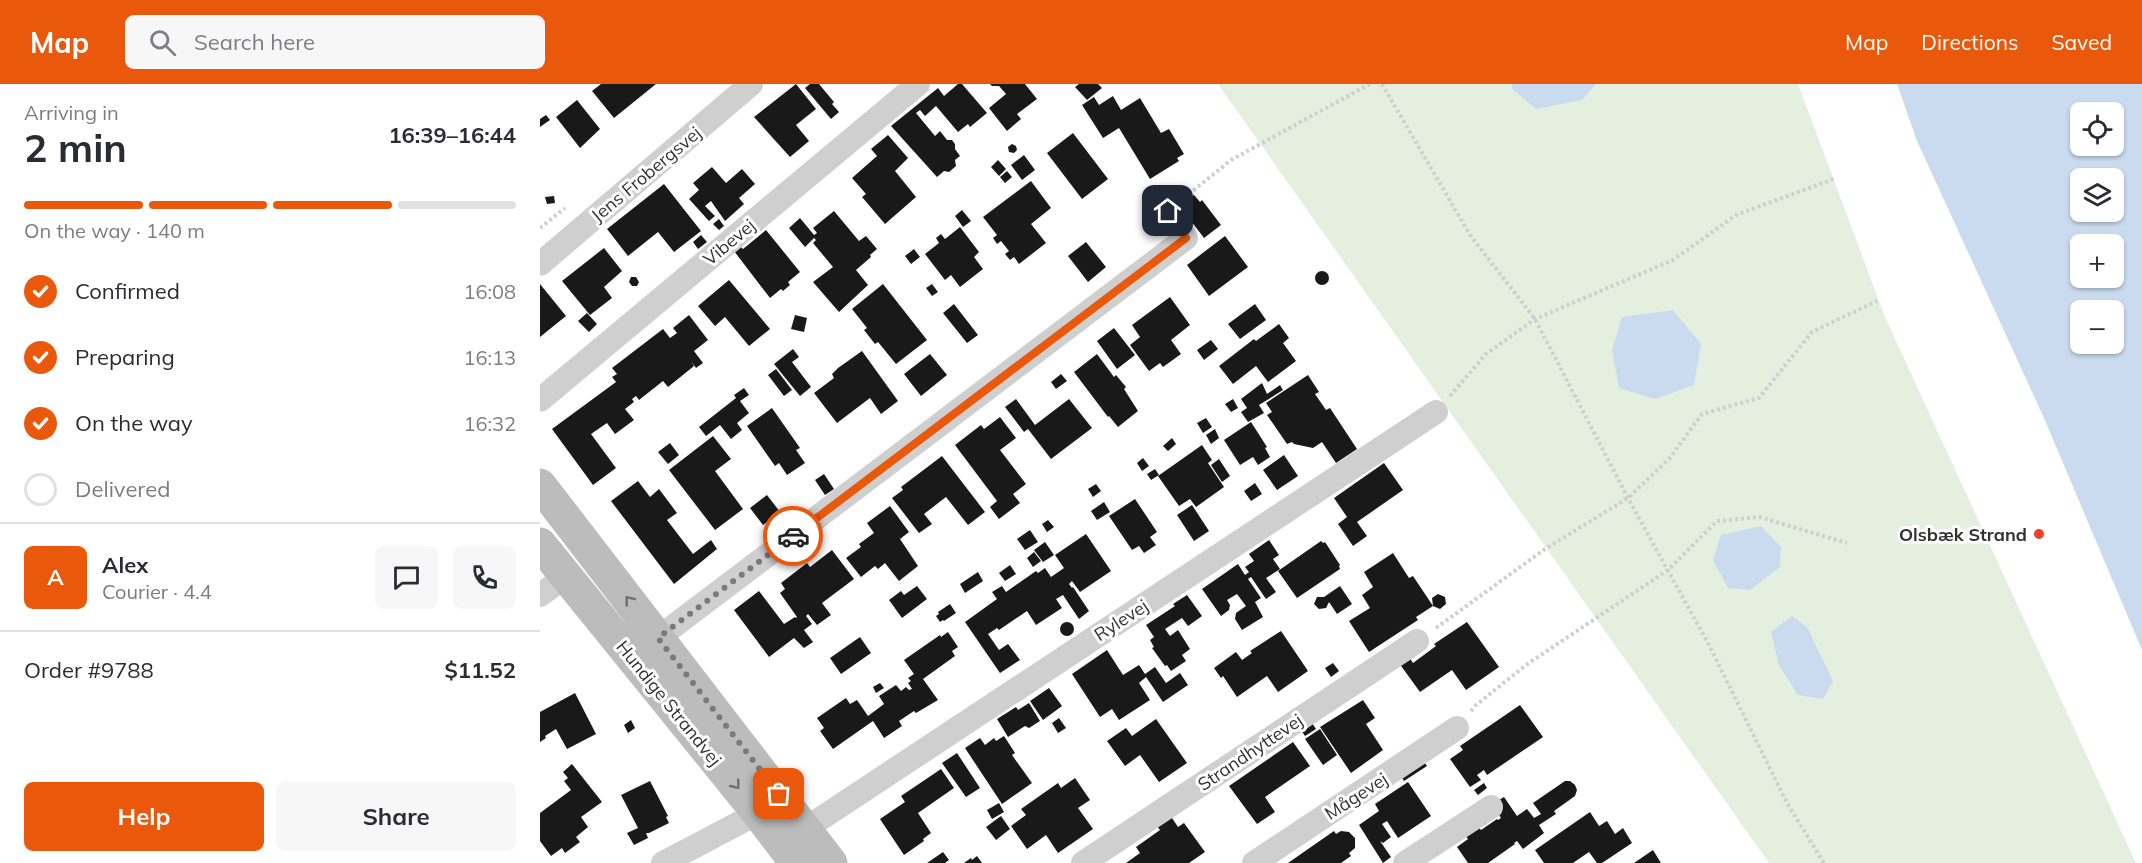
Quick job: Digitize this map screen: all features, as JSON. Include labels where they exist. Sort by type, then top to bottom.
[{"type":"main road","name":"Hundige Strandvej","points":[[540,485],[831,863]]},
{"type":"main road","name":"Hundige Strandvej","points":[[540,544],[796,863]]},
{"type":"street","name":"Jens Frobergsvej","points":[[540,264],[751,84]]},
{"type":"street","name":"Vibevej","points":[[540,400],[918,84]]},
{"type":"street","points":[[658,638],[1186,238],[1168,211]]},
{"type":"street","name":"Rylevej","points":[[805,828],[1436,412]]},
{"type":"street","points":[[540,595],[566,576]]},
{"type":"street","name":"Strandhyttevej","points":[[1083,863],[1417,641]]},
{"type":"street","name":"Mågevej","points":[[1254,863],[1457,728]]},
{"type":"street","points":[[1405,863],[1491,807]]},
{"type":"street","points":[[663,863],[758,813]]},
{"type":"path","points":[[1168,211],[1231,160],[1370,84]]},
{"type":"path","points":[[1382,84],[1470,235],[1535,319],[1628,498],[1709,645],[1788,803],[1824,863]]},
{"type":"path","points":[[1436,412],[1486,354],[1535,319],[1673,260],[1737,215],[1836,178]]},
{"type":"path","points":[[1417,641],[1545,549],[1628,498],[1669,459],[1702,414],[1759,398],[1812,332],[1877,301]]},
{"type":"path","points":[[1457,728],[1475,706],[1526,665],[1668,570],[1717,521],[1759,517],[1846,543]]},
{"type":"green space","points":[[1218,84],[1798,84],[1885,317],[2136,863],[1769,863]]},
{"type":"water","points":[[1512,84],[1596,84],[1582,100],[1536,109],[1512,89]]},
{"type":"water","points":[[1897,84],[2142,84],[2142,650],[2044,418],[1917,141]]},
{"type":"water","points":[[1673,310],[1701,344],[1694,385],[1655,399],[1619,388],[1612,350],[1622,317]]},
{"type":"water","points":[[1761,526],[1781,547],[1780,567],[1750,590],[1728,588],[1713,560],[1721,535]]},
{"type":"water","points":[[1792,616],[1807,627],[1833,681],[1823,699],[1798,695],[1779,665],[1771,632]]},
{"type":"building","points":[[601,84],[656,84],[614,118],[592,91]]},
{"type":"building","points":[[796,84],[816,109],[796,125],[809,141],[790,157],[754,117]]},
{"type":"building","points":[[810,84],[819,84],[834,102],[832,104],[839,112],[831,119],[805,88]]},
{"type":"building","points":[[958,84],[962,84],[987,113],[970,127],[968,124],[958,132],[936,106],[925,116],[920,110],[916,113],[935,136],[940,131],[947,140],[952,140],[960,156],[955,160],[956,166],[937,177],[891,126],[938,88],[944,96]]},
{"type":"building","points":[[990,84],[1025,84],[1037,99],[1017,114],[1021,119],[1007,131],[989,108],[1006,94],[999,86]]},
{"type":"building","points":[[1079,84],[1098,84],[1102,88],[1087,100],[1075,87]]},
{"type":"building","points":[[1113,96],[1121,110],[1140,98],[1161,133],[1169,129],[1184,154],[1177,158],[1179,161],[1150,179],[1119,128],[1103,138],[1082,105],[1094,97],[1099,105]]},
{"type":"building","points":[[577,100],[600,129],[580,148],[556,117]]},
{"type":"building","points":[[546,115],[550,120],[540,127],[540,119]]},
{"type":"building","points":[[1073,133],[1108,179],[1082,199],[1047,153]]},
{"type":"building","points":[[888,135],[908,158],[895,171],[916,197],[885,224],[862,197],[866,194],[852,178],[877,156],[871,149]]},
{"type":"building","points":[[1012,144],[1017,150],[1014,153],[1009,152],[1008,147]]},
{"type":"building","points":[[1024,155],[1035,170],[1022,180],[1011,165]]},
{"type":"building","points":[[998,160],[1006,169],[999,176],[991,167]]},
{"type":"building","points":[[712,167],[726,183],[742,169],[755,184],[739,198],[744,204],[725,221],[711,201],[705,206],[715,216],[709,221],[689,199],[699,190],[693,183]]},
{"type":"building","points":[[1007,171],[1012,177],[1005,183],[1000,177]]},
{"type":"building","points":[[1031,181],[1051,208],[1031,224],[1046,243],[1019,264],[1014,257],[1010,260],[1005,254],[1009,251],[1001,241],[997,244],[993,238],[997,235],[983,217]]},
{"type":"building","points":[[664,184],[701,231],[674,252],[658,232],[628,256],[607,229]]},
{"type":"building","points":[[1194,195],[1200,202],[1202,200],[1221,225],[1204,238],[1185,213],[1188,211],[1182,204]]},
{"type":"building","points":[[554,196],[555,203],[547,204],[545,197]]},
{"type":"building","points":[[962,210],[971,221],[963,227],[955,216]]},
{"type":"building","points":[[834,211],[859,241],[866,236],[877,249],[856,270],[868,285],[839,312],[813,282],[833,267],[813,243],[816,240],[814,238],[805,247],[789,228],[800,218],[814,235],[817,233],[813,228]]},
{"type":"building","points":[[719,219],[724,226],[719,230],[713,224]]},
{"type":"building","points":[[960,227],[979,252],[974,257],[983,269],[960,287],[951,275],[945,280],[925,254],[939,243],[936,238],[941,234],[945,239]]},
{"type":"building","points":[[766,230],[800,272],[788,282],[790,285],[770,298],[734,251],[740,246],[743,249]]},
{"type":"building","points":[[701,235],[707,242],[698,249],[693,242]]},
{"type":"building","points":[[1225,236],[1248,267],[1209,296],[1187,265]]},
{"type":"building","points":[[1086,242],[1106,267],[1088,282],[1068,256]]},
{"type":"building","points":[[604,248],[622,271],[604,287],[612,298],[590,315],[562,281]]},
{"type":"building","points":[[914,249],[920,257],[911,264],[905,256]]},
{"type":"building","points":[[1319,271],[1325,271],[1329,278],[1325,285],[1319,285],[1315,281],[1315,275]]},
{"type":"building","points":[[631,277],[636,277],[639,282],[637,286],[632,286],[629,282]]},
{"type":"building","points":[[729,280],[770,329],[749,346],[725,317],[715,326],[698,306]]},
{"type":"building","points":[[540,284],[566,316],[540,337]]},
{"type":"building","points":[[883,284],[927,340],[896,364],[878,342],[875,344],[864,330],[867,328],[852,309]]},
{"type":"building","points":[[932,284],[938,292],[932,296],[926,288]]},
{"type":"building","points":[[1170,297],[1190,325],[1171,340],[1181,354],[1163,367],[1160,363],[1149,371],[1130,345],[1140,337],[1132,325]]},
{"type":"building","points":[[954,304],[978,335],[967,343],[943,313]]},
{"type":"building","points":[[1255,304],[1266,320],[1240,339],[1228,324]]},
{"type":"building","points":[[587,313],[597,324],[589,332],[578,321]]},
{"type":"building","points":[[689,315],[708,340],[694,351],[703,363],[696,368],[691,361],[694,366],[668,387],[663,381],[639,400],[636,396],[632,399],[634,402],[625,409],[634,420],[615,434],[607,423],[591,434],[616,468],[593,485],[552,429],[616,382],[612,377],[617,374],[612,368],[663,329],[670,338],[677,333],[673,328]]},
{"type":"building","points":[[795,315],[807,318],[804,332],[791,329]]},
{"type":"building","points":[[1279,324],[1289,338],[1283,343],[1296,361],[1268,382],[1256,366],[1233,384],[1219,366],[1254,339],[1256,341]]},
{"type":"building","points":[[1114,328],[1135,355],[1117,369],[1097,341]]},
{"type":"building","points":[[1211,340],[1218,349],[1204,360],[1197,350]]},
{"type":"building","points":[[793,349],[799,357],[792,362],[811,387],[800,396],[774,364]]},
{"type":"building","points":[[862,351],[898,401],[881,414],[870,398],[837,423],[814,393],[834,378],[832,374],[838,368]]},
{"type":"building","points":[[930,354],[947,375],[921,396],[904,374]]},
{"type":"building","points":[[1097,354],[1114,377],[1116,375],[1126,387],[1124,389],[1138,411],[1118,427],[1074,372]]},
{"type":"building","points":[[776,369],[792,390],[784,396],[768,375]]},
{"type":"building","points":[[1061,374],[1067,381],[1056,389],[1051,382]]},
{"type":"building","points":[[1308,375],[1319,392],[1315,394],[1326,410],[1330,408],[1357,449],[1336,463],[1322,442],[1313,448],[1292,442],[1287,444],[1267,415],[1272,412],[1266,403]]},
{"type":"building","points":[[1262,383],[1267,394],[1280,385],[1283,390],[1259,405],[1264,413],[1248,422],[1241,412],[1247,408],[1241,399]]},
{"type":"building","points":[[744,388],[749,395],[740,401],[749,413],[737,423],[742,430],[731,439],[720,425],[706,436],[699,427],[736,398],[734,395]]},
{"type":"building","points":[[1016,399],[1035,425],[1069,399],[1092,428],[1051,459],[1028,429],[1024,432],[1005,407]]},
{"type":"building","points":[[1233,399],[1238,408],[1231,412],[1225,404]]},
{"type":"building","points":[[772,408],[800,448],[796,450],[805,463],[787,475],[779,463],[775,466],[747,426]]},
{"type":"building","points":[[1000,417],[1016,438],[1000,450],[1026,484],[1013,494],[1020,503],[999,519],[990,507],[997,501],[955,445],[981,425],[984,429]]},
{"type":"building","points":[[1206,418],[1212,427],[1203,433],[1197,423]]},
{"type":"building","points":[[1251,422],[1267,447],[1265,448],[1270,457],[1258,465],[1253,457],[1240,465],[1224,440]]},
{"type":"building","points":[[1215,429],[1219,438],[1211,444],[1206,435]]},
{"type":"building","points":[[713,436],[731,459],[715,471],[743,509],[715,530],[669,470]]},
{"type":"building","points":[[1172,438],[1176,444],[1168,451],[1163,446]]},
{"type":"building","points":[[670,443],[679,455],[668,464],[658,452]]},
{"type":"building","points":[[1202,445],[1212,460],[1208,463],[1224,487],[1196,507],[1190,499],[1179,506],[1158,476]]},
{"type":"building","points":[[1284,455],[1298,476],[1277,490],[1263,470]]},
{"type":"building","points":[[942,456],[985,512],[968,525],[946,497],[924,514],[932,524],[919,533],[892,498],[903,490],[901,487]]},
{"type":"building","points":[[1143,458],[1149,466],[1142,471],[1137,463]]},
{"type":"building","points":[[1219,459],[1230,476],[1222,482],[1211,465]]},
{"type":"building","points":[[1384,463],[1403,490],[1357,522],[1367,536],[1353,546],[1338,524],[1347,517],[1334,498]]},
{"type":"building","points":[[1155,469],[1159,475],[1151,480],[1147,474]]},
{"type":"building","points":[[824,474],[834,489],[825,495],[815,480]]},
{"type":"building","points":[[638,481],[650,497],[659,489],[677,513],[667,520],[693,554],[711,540],[717,549],[674,584],[611,501]]},
{"type":"building","points":[[1255,483],[1262,494],[1251,501],[1244,491]]},
{"type":"building","points":[[1096,484],[1101,491],[1093,497],[1088,489]]},
{"type":"building","points":[[767,495],[780,512],[763,525],[750,508]]},
{"type":"building","points":[[1135,499],[1157,532],[1150,537],[1156,545],[1144,553],[1139,546],[1132,550],[1109,516]]},
{"type":"building","points":[[1104,502],[1110,512],[1097,520],[1091,511]]},
{"type":"building","points":[[1192,505],[1209,531],[1194,541],[1177,515]]},
{"type":"building","points":[[890,506],[909,532],[900,539],[918,566],[899,581],[885,563],[878,569],[875,566],[861,577],[846,558],[874,533],[867,523]]},
{"type":"building","points":[[1048,520],[1054,527],[1047,532],[1042,524]]},
{"type":"building","points":[[1030,530],[1038,542],[1025,550],[1017,539]]},
{"type":"building","points":[[1086,534],[1111,571],[1080,592],[1072,581],[1069,584],[1089,611],[1079,619],[1063,595],[1056,599],[1062,608],[1036,625],[1027,611],[999,630],[997,628],[988,634],[999,650],[1008,644],[1020,660],[1000,673],[965,622],[997,599],[992,592],[1002,586],[1006,592],[1036,571],[1038,573],[1045,568],[1051,577],[1064,568],[1055,555]]},
{"type":"building","points":[[1269,540],[1279,555],[1273,559],[1280,569],[1266,578],[1276,592],[1266,599],[1251,577],[1248,579],[1261,598],[1255,602],[1263,617],[1242,630],[1235,619],[1236,613],[1246,606],[1237,594],[1227,600],[1230,605],[1229,610],[1221,616],[1202,589],[1238,564],[1245,575],[1249,572],[1245,567],[1254,561],[1249,554]]},
{"type":"building","points":[[1321,541],[1325,542],[1340,565],[1340,569],[1297,598],[1278,571]]},
{"type":"building","points":[[1045,542],[1054,555],[1043,562],[1034,550]]},
{"type":"building","points":[[832,550],[854,579],[822,603],[831,615],[817,625],[808,614],[806,616],[812,624],[804,630],[813,642],[804,648],[794,638],[769,657],[734,610],[759,591],[784,624],[796,618],[780,593],[785,589],[781,583],[807,563],[810,567]]},
{"type":"building","points":[[1034,552],[1041,561],[1033,567],[1027,558]]},
{"type":"building","points":[[1393,553],[1409,578],[1413,576],[1433,606],[1416,617],[1418,620],[1369,652],[1349,621],[1370,608],[1362,595],[1373,587],[1364,572]]},
{"type":"building","points":[[1010,565],[1016,574],[1005,581],[999,573]]},
{"type":"building","points":[[978,572],[983,581],[965,593],[960,584]]},
{"type":"building","points":[[917,586],[927,599],[902,618],[889,600],[901,591],[904,595]]},
{"type":"building","points":[[1340,586],[1352,604],[1337,614],[1329,602],[1326,608],[1319,609],[1314,604],[1317,597],[1324,597]]},
{"type":"building","points":[[1438,594],[1445,597],[1446,604],[1440,609],[1433,606],[1432,598]]},
{"type":"building","points":[[1187,595],[1202,616],[1188,626],[1182,618],[1165,629],[1170,636],[1178,630],[1190,649],[1182,655],[1186,661],[1171,671],[1152,648],[1154,647],[1150,640],[1154,637],[1146,625]]},
{"type":"building","points":[[950,604],[956,613],[940,622],[936,616],[938,612]]},
{"type":"building","points":[[1067,622],[1072,624],[1074,629],[1072,634],[1067,636],[1062,634],[1060,629],[1062,624]]},
{"type":"building","points":[[1467,622],[1499,667],[1466,690],[1452,670],[1420,692],[1396,659],[1406,652],[1413,663],[1436,646],[1434,644]]},
{"type":"building","points":[[1281,631],[1308,671],[1278,692],[1267,676],[1237,697],[1223,676],[1221,678],[1214,668],[1236,652],[1242,660],[1252,653],[1250,651]]},
{"type":"building","points":[[948,632],[958,647],[952,651],[955,656],[923,679],[938,700],[899,721],[902,726],[884,738],[873,721],[833,749],[820,731],[824,728],[817,718],[846,698],[850,704],[857,700],[868,716],[884,704],[879,696],[896,685],[901,691],[906,687],[909,690],[912,689],[908,678],[914,674],[904,660]]},
{"type":"building","points":[[860,637],[871,653],[841,674],[830,658]]},
{"type":"building","points":[[1107,650],[1123,675],[1139,665],[1145,674],[1155,667],[1166,683],[1180,673],[1188,685],[1163,702],[1146,677],[1139,683],[1150,700],[1119,720],[1112,709],[1100,717],[1072,674]]},
{"type":"building","points":[[1333,663],[1339,671],[1331,677],[1325,668]]},
{"type":"building","points":[[880,683],[884,688],[876,693],[873,687]]},
{"type":"building","points":[[1049,688],[1062,706],[1043,720],[1030,701]]},
{"type":"building","points":[[575,693],[596,734],[567,749],[556,729],[540,742],[540,712]]},
{"type":"building","points":[[1363,700],[1375,718],[1366,724],[1383,750],[1351,773],[1320,727]]},
{"type":"building","points":[[1029,703],[1040,721],[1029,728],[1025,726],[1008,737],[997,719],[1016,707],[1018,710]]},
{"type":"building","points":[[1520,705],[1543,737],[1487,775],[1484,770],[1477,775],[1481,780],[1470,787],[1450,759],[1463,750],[1460,746]]},
{"type":"building","points":[[1059,718],[1066,728],[1058,733],[1052,723]]},
{"type":"building","points":[[1156,719],[1187,763],[1159,782],[1140,755],[1125,766],[1107,741],[1126,728],[1132,736]]},
{"type":"building","points":[[631,720],[635,728],[628,733],[624,725]]},
{"type":"building","points":[[1310,720],[1316,729],[1305,736],[1299,727]]},
{"type":"building","points":[[1320,729],[1337,755],[1323,765],[1305,739]]},
{"type":"building","points":[[1004,736],[1015,753],[1012,755],[1032,783],[1002,804],[965,748],[980,738],[985,745],[994,738],[996,741]]},
{"type":"building","points":[[1293,742],[1310,766],[1265,797],[1275,812],[1257,824],[1229,786]]},
{"type":"building","points":[[957,753],[980,788],[966,797],[942,763]]},
{"type":"building","points":[[1420,756],[1427,766],[1404,781],[1398,772]]},
{"type":"building","points":[[572,764],[602,802],[581,817],[588,827],[576,837],[580,842],[565,853],[562,848],[551,856],[540,841],[540,813],[571,790],[564,781],[568,778],[563,772]]},
{"type":"building","points":[[941,769],[954,788],[918,813],[931,833],[904,855],[880,819],[905,802],[901,796]]},
{"type":"building","points":[[1075,778],[1090,800],[1078,808],[1093,829],[1058,853],[1046,835],[1027,849],[1011,826],[1026,815],[1021,809],[1058,783],[1061,788]]},
{"type":"building","points":[[650,781],[668,816],[666,817],[669,823],[646,833],[648,838],[634,845],[627,833],[638,828],[621,795]]},
{"type":"building","points":[[1565,781],[1570,781],[1575,785],[1577,790],[1575,796],[1554,811],[1556,814],[1539,825],[1544,833],[1523,849],[1517,841],[1488,863],[1468,863],[1457,847],[1468,839],[1463,833],[1476,824],[1481,830],[1501,818],[1492,804],[1504,797],[1517,816],[1527,809],[1534,818],[1541,814],[1533,803]]},
{"type":"building","points":[[1408,782],[1431,816],[1398,838],[1387,821],[1382,824],[1391,837],[1383,843],[1380,841],[1391,857],[1383,863],[1359,825],[1379,811],[1375,804]]},
{"type":"building","points":[[1484,783],[1487,788],[1478,795],[1474,790]]},
{"type":"building","points":[[999,803],[1004,812],[992,819],[987,810]]},
{"type":"building","points":[[1590,812],[1599,826],[1607,821],[1615,834],[1623,828],[1632,843],[1602,863],[1597,863],[1589,852],[1573,863],[1544,863],[1535,850]]},
{"type":"building","points":[[1170,815],[1178,827],[1184,823],[1205,852],[1189,863],[1126,863],[1140,853],[1136,847],[1160,830],[1156,825]]},
{"type":"building","points":[[1001,816],[1010,829],[996,840],[986,827]]},
{"type":"building","points":[[1334,831],[1336,834],[1341,831],[1349,832],[1355,838],[1355,848],[1349,853],[1351,856],[1341,863],[1288,863]]},
{"type":"building","points":[[1653,850],[1661,863],[1634,863]]},
{"type":"building","points":[[943,852],[949,860],[945,863],[927,863]]},
{"type":"building","points":[[977,856],[982,863],[964,863],[971,858],[972,860]]},
{"type":"way so far","points":[[779,794],[658,638],[793,536]]},
{"type":"place","name":"Olsbæk Strand","points":[[2039,534]]},
{"type":"route","points":[[793,536],[1186,238],[1168,211]]}]
